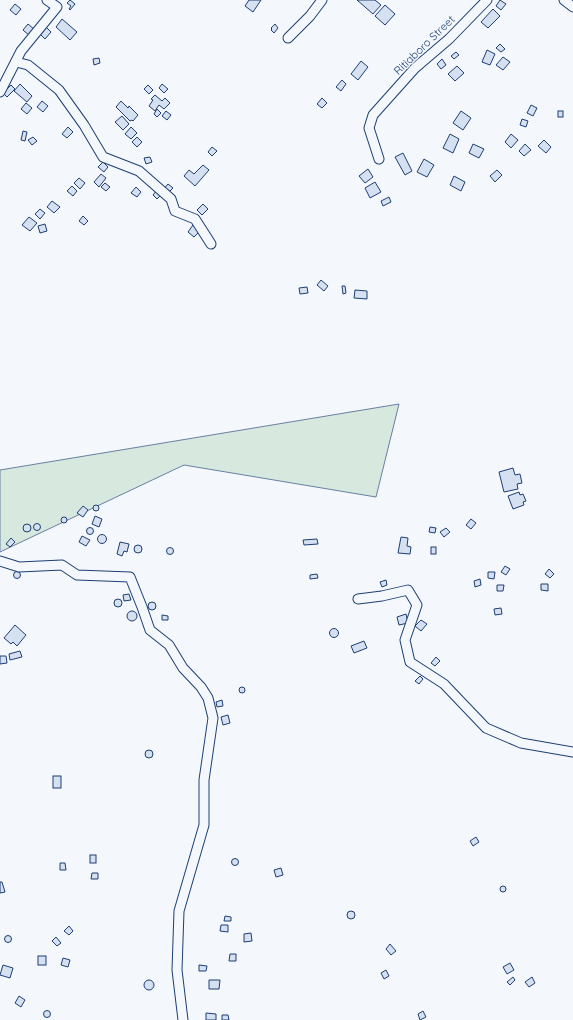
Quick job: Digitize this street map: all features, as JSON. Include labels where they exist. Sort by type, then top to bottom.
[{"type":"street","points":[[0,92],[21,51],[57,7],[47,0]]},
{"type":"street","points":[[288,38],[310,16],[322,0]]},
{"type":"street","name":"Ritiaboro Street","points":[[379,159],[369,128],[373,115],[415,68],[449,39],[487,0]]},
{"type":"street","points":[[564,0],[573,7]]},
{"type":"street","points":[[16,62],[28,65],[59,90],[84,125],[103,157],[139,171],[171,199],[175,211],[195,219],[211,244]]},
{"type":"street","points":[[0,561],[19,567],[62,565],[77,575],[130,578],[150,630],[169,645],[183,668],[201,686],[208,698],[213,718],[204,780],[204,825],[179,911],[177,970],[183,1020]]},
{"type":"street","points":[[358,599],[382,596],[408,590],[417,605],[406,640],[410,662],[444,684],[486,728],[521,743],[573,752]]},
{"type":"shaded area","points":[[399,404],[376,497],[184,465],[0,552],[0,470]]},
{"type":"building","points":[[70,0],[75,4],[70,10],[69,9],[71,6],[67,3]]},
{"type":"building","points":[[249,0],[261,0],[253,12],[245,6]]},
{"type":"building","points":[[357,0],[375,0],[381,5],[373,14]]},
{"type":"building","points":[[500,0],[506,4],[501,10],[496,6]]},
{"type":"building","points":[[15,4],[21,9],[16,15],[10,10]]},
{"type":"building","points":[[385,5],[395,14],[385,25],[375,16]]},
{"type":"building","points":[[493,9],[500,16],[488,28],[481,22]]},
{"type":"building","points":[[62,19],[77,32],[70,40],[56,27]]},
{"type":"building","points":[[28,24],[35,30],[30,36],[23,30]]},
{"type":"building","points":[[275,24],[278,28],[274,33],[271,28]]},
{"type":"building","points":[[46,27],[51,32],[45,39],[40,34]]},
{"type":"building","points":[[500,44],[505,49],[501,52],[496,48]]},
{"type":"building","points":[[487,50],[495,54],[490,65],[482,62]]},
{"type":"building","points":[[456,52],[459,55],[454,59],[451,56]]},
{"type":"building","points":[[503,57],[510,62],[503,70],[496,65]]},
{"type":"building","points":[[99,58],[100,63],[94,65],[93,59]]},
{"type":"building","points":[[442,59],[446,65],[441,69],[437,64]]},
{"type":"building","points":[[361,61],[368,67],[358,80],[351,74]]},
{"type":"building","points":[[457,66],[464,73],[455,81],[448,74]]},
{"type":"building","points":[[342,80],[346,84],[341,91],[336,87]]},
{"type":"building","points":[[20,84],[32,96],[27,102],[14,91]]},
{"type":"building","points":[[162,84],[168,89],[164,93],[159,88]]},
{"type":"building","points":[[11,85],[15,89],[7,97],[3,93]]},
{"type":"building","points":[[148,85],[153,90],[149,94],[144,89]]},
{"type":"building","points":[[155,95],[162,101],[165,98],[170,103],[164,109],[159,105],[155,111],[149,106],[153,100],[151,99]]},
{"type":"building","points":[[322,98],[327,103],[322,108],[317,104]]},
{"type":"building","points":[[42,101],[48,106],[43,112],[37,107]]},
{"type":"building","points":[[121,101],[128,108],[129,106],[138,115],[133,121],[130,121],[116,107]]},
{"type":"building","points":[[26,103],[32,108],[27,114],[21,109]]},
{"type":"building","points":[[531,105],[537,108],[533,116],[527,113]]},
{"type":"building","points":[[157,109],[161,113],[157,117],[154,114]]},
{"type":"building","points":[[166,111],[171,115],[167,120],[162,116]]},
{"type":"building","points":[[461,111],[471,118],[463,130],[453,123]]},
{"type":"building","points":[[558,111],[563,111],[563,117],[558,117]]},
{"type":"building","points":[[122,116],[129,124],[123,130],[115,122]]},
{"type":"building","points":[[522,119],[528,121],[526,127],[520,125]]},
{"type":"building","points":[[68,127],[73,132],[67,138],[62,134]]},
{"type":"building","points":[[131,127],[137,133],[131,139],[125,134]]},
{"type":"building","points":[[23,131],[27,132],[25,141],[21,140]]},
{"type":"building","points":[[450,134],[459,139],[453,153],[443,148]]},
{"type":"building","points":[[511,134],[518,140],[511,148],[505,142]]},
{"type":"building","points":[[33,137],[37,141],[32,145],[28,140]]},
{"type":"building","points":[[137,137],[142,142],[137,147],[132,142]]},
{"type":"building","points":[[544,140],[551,147],[546,153],[538,146]]},
{"type":"building","points":[[473,144],[484,149],[479,158],[469,153]]},
{"type":"building","points":[[525,144],[531,150],[524,156],[519,151]]},
{"type":"building","points":[[212,147],[217,151],[212,156],[208,152]]},
{"type":"building","points":[[403,153],[412,171],[405,175],[395,157]]},
{"type":"building","points":[[150,157],[152,162],[146,164],[144,158]]},
{"type":"building","points":[[424,159],[434,165],[427,177],[417,172]]},
{"type":"building","points":[[103,162],[108,167],[104,172],[98,167]]},
{"type":"building","points":[[203,165],[209,170],[195,186],[184,176],[189,170],[194,174]]},
{"type":"building","points":[[368,169],[373,177],[365,183],[359,176]]},
{"type":"building","points":[[497,170],[502,175],[495,182],[490,176]]},
{"type":"building","points":[[101,174],[106,178],[99,187],[94,182]]},
{"type":"building","points":[[454,176],[465,182],[461,191],[450,185]]},
{"type":"building","points":[[79,178],[85,183],[80,189],[74,183]]},
{"type":"building","points":[[375,182],[381,192],[370,198],[365,188]]},
{"type":"building","points":[[105,183],[110,187],[106,191],[101,187]]},
{"type":"building","points":[[168,184],[173,188],[167,194],[163,190]]},
{"type":"building","points":[[72,186],[77,191],[73,196],[67,191]]},
{"type":"building","points":[[136,187],[141,192],[137,197],[131,193]]},
{"type":"building","points":[[157,190],[162,194],[157,199],[153,195]]},
{"type":"building","points":[[389,197],[391,202],[383,206],[381,201]]},
{"type":"building","points":[[52,201],[60,207],[54,213],[47,207]]},
{"type":"building","points":[[203,204],[208,209],[202,215],[197,210]]},
{"type":"building","points":[[40,209],[45,213],[40,219],[35,214]]},
{"type":"building","points":[[83,216],[88,221],[84,225],[79,221]]},
{"type":"building","points":[[29,217],[37,223],[30,231],[22,225]]},
{"type":"building","points":[[45,224],[47,231],[40,233],[38,226]]},
{"type":"building","points":[[193,225],[200,231],[194,237],[188,232]]},
{"type":"building","points":[[321,280],[328,286],[324,291],[317,285]]},
{"type":"building","points":[[342,286],[345,286],[346,293],[343,294]]},
{"type":"building","points":[[307,287],[308,293],[300,294],[299,288]]},
{"type":"building","points":[[355,290],[367,291],[367,299],[354,298]]},
{"type":"building","points":[[513,468],[515,475],[520,474],[522,483],[517,484],[518,489],[504,492],[499,472]]},
{"type":"building","points":[[519,492],[520,495],[523,494],[526,501],[523,502],[524,505],[513,509],[508,496]]},
{"type":"building","points":[[96,505],[99,508],[96,511],[93,508]]},
{"type":"building","points":[[83,506],[88,510],[83,517],[77,513]]},
{"type":"building","points":[[95,516],[102,519],[99,527],[92,524]]},
{"type":"building","points":[[64,517],[67,520],[64,523],[61,520]]},
{"type":"building","points":[[471,519],[476,523],[471,529],[466,525]]},
{"type":"building","points":[[37,523],[40,524],[40,530],[37,531],[34,530],[33,527],[34,524]]},
{"type":"building","points":[[25,524],[29,524],[31,528],[29,532],[25,532],[23,530],[23,526]]},
{"type":"building","points":[[430,527],[436,528],[435,533],[429,532]]},
{"type":"building","points":[[90,528],[93,531],[90,534],[87,531]]},
{"type":"building","points":[[446,528],[450,532],[444,537],[440,532]]},
{"type":"building","points":[[102,534],[107,539],[102,544],[97,539]]},
{"type":"building","points":[[82,536],[90,540],[86,546],[79,542]]},
{"type":"building","points":[[401,537],[408,538],[407,546],[411,547],[410,554],[398,553]]},
{"type":"building","points":[[11,538],[15,542],[10,547],[6,544]]},
{"type":"building","points":[[317,539],[318,544],[304,545],[303,540]]},
{"type":"building","points":[[120,542],[129,544],[127,552],[124,551],[122,556],[117,554]]},
{"type":"building","points":[[136,545],[140,545],[142,549],[140,553],[136,553],[134,551],[134,547]]},
{"type":"building","points":[[431,547],[436,547],[436,554],[431,554]]},
{"type":"building","points":[[170,548],[173,551],[170,554],[167,551]]},
{"type":"building","points":[[505,566],[510,569],[506,575],[501,572]]},
{"type":"building","points":[[549,569],[554,574],[550,578],[545,574]]},
{"type":"building","points":[[17,571],[20,572],[20,578],[17,579],[14,578],[13,575],[14,572]]},
{"type":"building","points":[[488,572],[495,572],[494,579],[488,578]]},
{"type":"building","points":[[317,574],[318,578],[310,579],[310,575]]},
{"type":"building","points":[[480,579],[481,585],[475,587],[474,581]]},
{"type":"building","points":[[386,580],[387,585],[382,587],[380,582]]},
{"type":"building","points":[[541,584],[548,584],[548,591],[541,590]]},
{"type":"building","points":[[497,585],[504,585],[503,591],[497,591]]},
{"type":"building","points":[[129,594],[131,600],[124,601],[123,595]]},
{"type":"building","points":[[116,599],[120,599],[122,603],[120,607],[116,607],[114,605],[114,601]]},
{"type":"building","points":[[150,602],[154,602],[156,606],[154,610],[150,610],[148,608],[148,604]]},
{"type":"building","points":[[501,608],[502,614],[495,615],[494,609]]},
{"type":"building","points":[[130,611],[134,611],[137,616],[134,621],[130,621],[127,618],[127,614]]},
{"type":"building","points":[[406,614],[408,623],[399,625],[397,617]]},
{"type":"building","points":[[162,615],[168,616],[168,620],[162,620]]},
{"type":"building","points":[[421,620],[427,624],[421,631],[415,626]]},
{"type":"building","points":[[15,625],[26,635],[17,646],[13,642],[11,644],[4,638]]},
{"type":"building","points":[[332,629],[336,629],[338,633],[336,637],[332,637],[330,635],[330,631]]},
{"type":"building","points":[[364,641],[367,648],[354,653],[351,646]]},
{"type":"building","points":[[20,651],[22,657],[10,660],[9,654]]},
{"type":"building","points":[[0,656],[6,656],[7,663],[0,664]]},
{"type":"building","points":[[436,657],[440,661],[435,666],[431,663]]},
{"type":"building","points":[[420,676],[423,679],[419,684],[415,681]]},
{"type":"building","points":[[242,687],[245,690],[242,693],[239,690]]},
{"type":"building","points":[[222,700],[223,706],[217,707],[216,702]]},
{"type":"building","points":[[228,715],[230,723],[223,725],[221,717]]},
{"type":"building","points":[[149,750],[152,751],[152,757],[149,758],[146,757],[145,754],[146,751]]},
{"type":"building","points":[[53,776],[61,776],[61,788],[53,788]]},
{"type":"building","points":[[476,837],[479,842],[473,846],[470,841]]},
{"type":"building","points":[[90,855],[96,855],[96,863],[90,863]]},
{"type":"building","points":[[235,858],[239,862],[235,866],[231,862]]},
{"type":"building","points":[[60,863],[65,863],[66,870],[60,870]]},
{"type":"building","points":[[281,868],[283,875],[276,877],[274,870]]},
{"type":"building","points":[[92,873],[98,873],[98,879],[91,879]]},
{"type":"building","points":[[0,882],[2,882],[5,892],[0,893]]},
{"type":"building","points":[[503,886],[506,889],[503,892],[500,889]]},
{"type":"building","points":[[351,911],[354,912],[354,918],[351,919],[348,918],[347,915],[348,912]]},
{"type":"building","points":[[225,916],[231,917],[231,921],[224,921]]},
{"type":"building","points":[[221,925],[228,925],[228,932],[220,931]]},
{"type":"building","points":[[69,926],[73,931],[69,935],[64,931]]},
{"type":"building","points":[[251,933],[252,941],[244,942],[244,934]]},
{"type":"building","points":[[8,936],[11,939],[8,942],[5,939]]},
{"type":"building","points":[[56,937],[61,943],[57,946],[52,941]]},
{"type":"building","points":[[390,944],[396,951],[391,955],[386,949]]},
{"type":"building","points":[[230,954],[236,954],[236,961],[229,961]]},
{"type":"building","points":[[38,956],[46,956],[46,965],[38,965]]},
{"type":"building","points":[[63,958],[70,960],[68,967],[61,965]]},
{"type":"building","points":[[510,963],[514,970],[507,974],[503,967]]},
{"type":"building","points":[[3,965],[13,968],[10,978],[0,975]]},
{"type":"building","points":[[199,965],[207,966],[206,971],[199,971]]},
{"type":"building","points":[[386,970],[389,976],[384,979],[381,973]]},
{"type":"building","points":[[513,977],[515,980],[510,985],[507,982]]},
{"type":"building","points":[[532,977],[535,983],[529,987],[525,982]]},
{"type":"building","points":[[147,980],[151,980],[153,981],[153,989],[147,990],[144,987],[144,983]]},
{"type":"building","points":[[209,980],[220,980],[219,989],[209,989]]},
{"type":"building","points":[[19,996],[25,1000],[21,1007],[15,1003]]},
{"type":"building","points":[[47,1011],[50,1014],[47,1017],[44,1014]]},
{"type":"building","points":[[423,1011],[426,1017],[420,1020],[418,1014]]},
{"type":"building","points":[[206,1013],[216,1014],[216,1020],[206,1020]]},
{"type":"building","points":[[222,1015],[228,1015],[229,1020],[222,1020]]}]
